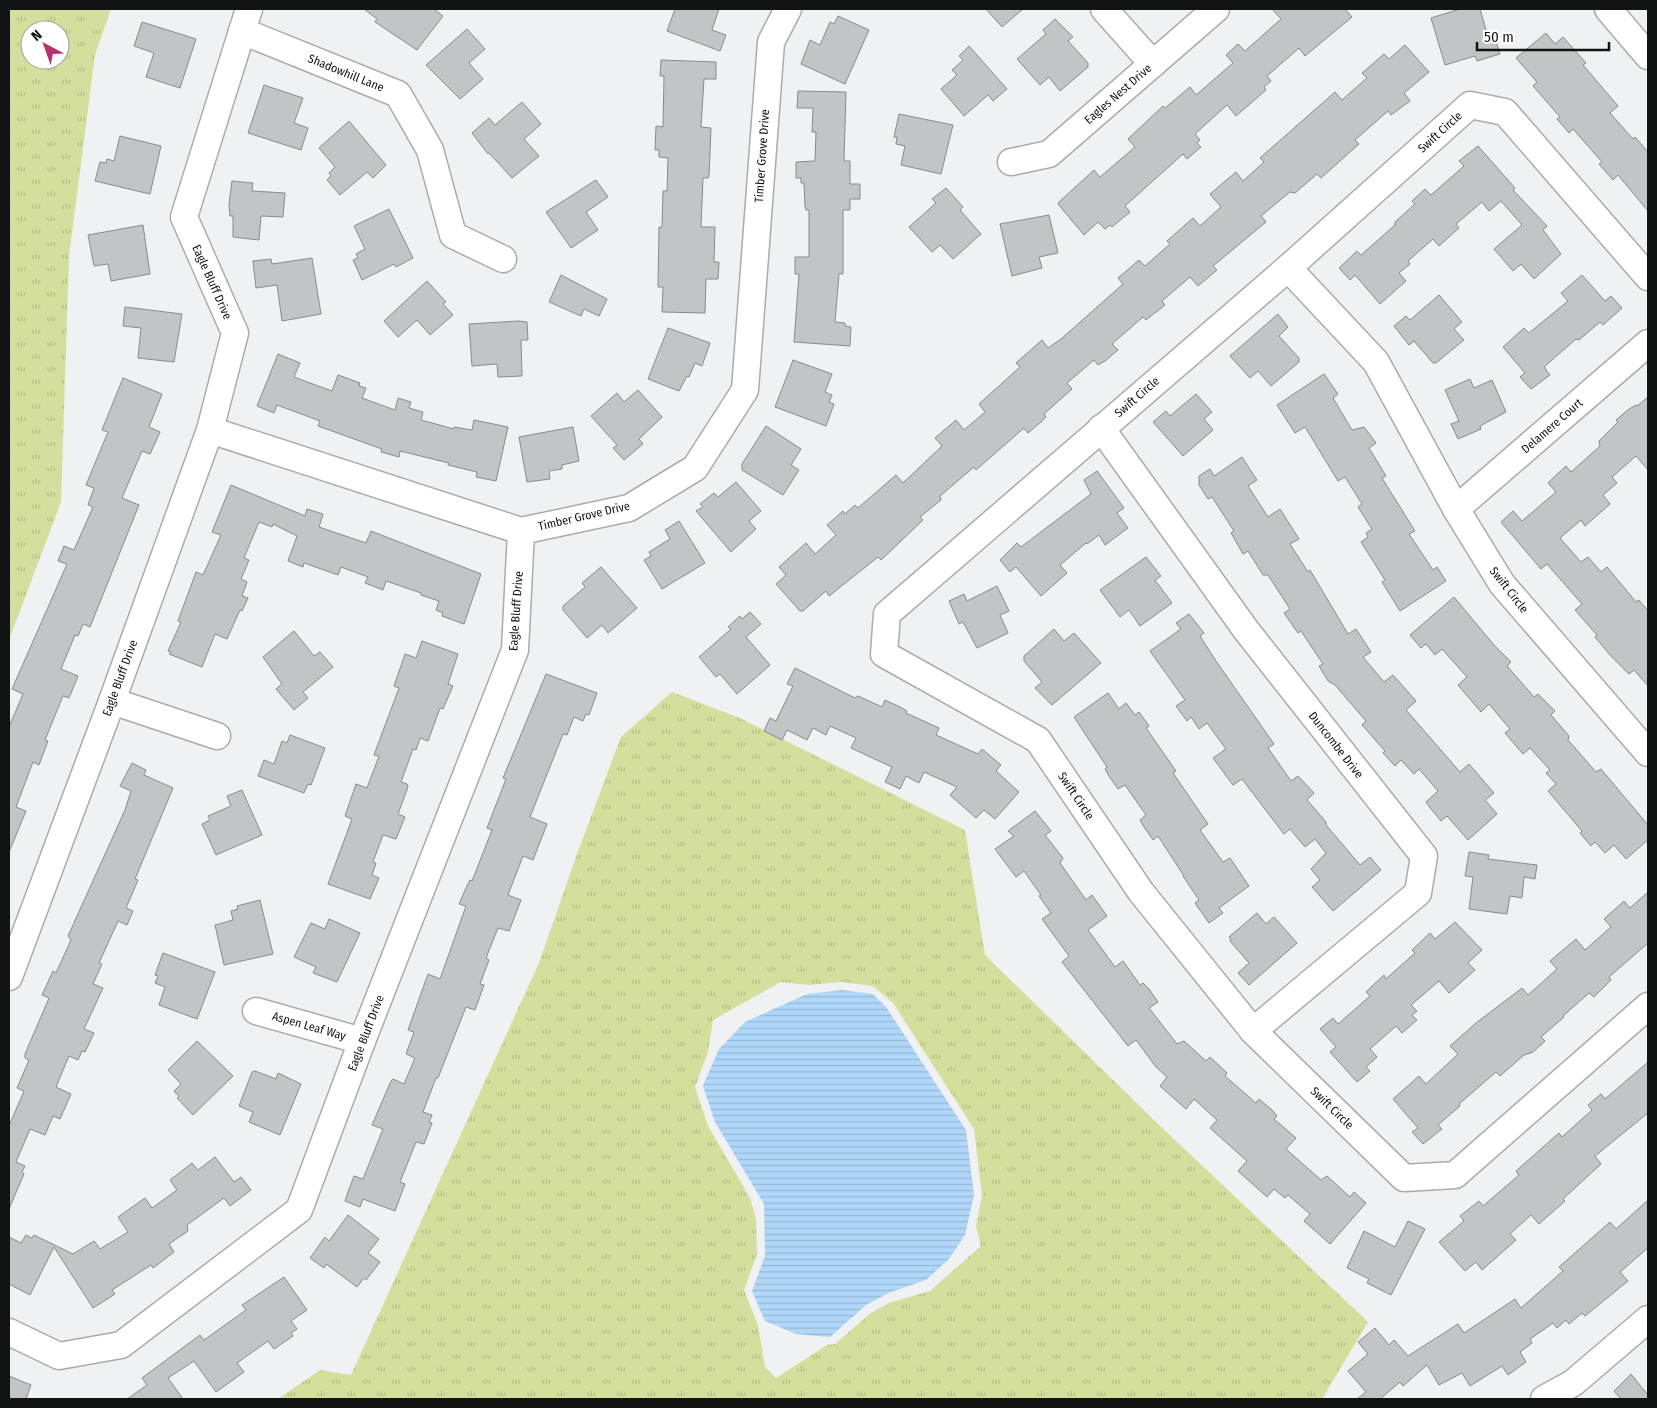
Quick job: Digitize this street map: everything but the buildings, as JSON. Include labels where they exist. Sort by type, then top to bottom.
[{"type":"street","name":"Timber Grove Drive","points":[[210,430],[521,530],[628,508],[694,468],[745,390],[771,42],[788,9]]},
{"type":"street","points":[[1104,9],[1153,64]]},
{"type":"street","name":"Eagles Nest Drive","points":[[1011,162],[1049,154],[1216,9]]},
{"type":"street","points":[[1608,9],[1648,56]]},
{"type":"street","name":"Eagle Bluff Drive","points":[[9,977],[210,430],[235,333],[184,217],[245,20]]},
{"type":"street","name":"Shadowhill Lane","points":[[245,20],[398,94],[430,150],[453,235],[503,259]]},
{"type":"street","name":"Swift Circle","points":[[1648,277],[1505,112],[1470,105],[1288,268],[886,614],[884,654],[1038,740],[1141,892],[1253,1031],[1404,1178],[1455,1175],[1648,1006]]},
{"type":"street","name":"Swift Circle","points":[[1288,268],[1376,362],[1456,509],[1502,584],[1648,753]]},
{"type":"street","name":"Delamere Court","points":[[1456,509],[1648,342]]},
{"type":"street","name":"Duncombe Drive","points":[[1101,428],[1246,630],[1424,856],[1418,893],[1253,1031]]},
{"type":"street","name":"Eagle Bluff Drive","points":[[9,1332],[59,1356],[121,1345],[299,1210],[362,1041],[515,650],[521,530]]},
{"type":"street","points":[[112,701],[217,736]]},
{"type":"street","name":"Aspen Leaf Way","points":[[256,1011],[362,1041]]},
{"type":"street","points":[[1544,1399],[1573,1383],[1648,1319]]},
{"type":"green space","points":[[9,9],[111,9],[95,55],[69,256],[61,502],[9,640]]},
{"type":"green space","points":[[672,692],[742,719],[965,830],[985,955],[1157,1123],[1368,1322],[1322,1399],[278,1399],[320,1370],[351,1375],[539,963],[621,737]],"holes":[[[781,982],[809,985],[841,982],[873,986],[893,1003],[974,1129],[982,1196],[976,1226],[981,1246],[930,1291],[889,1303],[871,1313],[835,1344],[827,1345],[776,1378],[765,1367],[758,1325],[744,1290],[757,1254],[756,1219],[750,1198],[708,1126],[695,1087],[708,1052],[713,1020]]]},
{"type":"water","points":[[842,990],[873,994],[886,1007],[966,1130],[974,1195],[965,1235],[949,1259],[926,1280],[891,1292],[866,1305],[830,1337],[796,1334],[765,1321],[752,1291],[765,1256],[764,1204],[715,1122],[703,1086],[719,1049],[745,1022],[807,994]]}]
